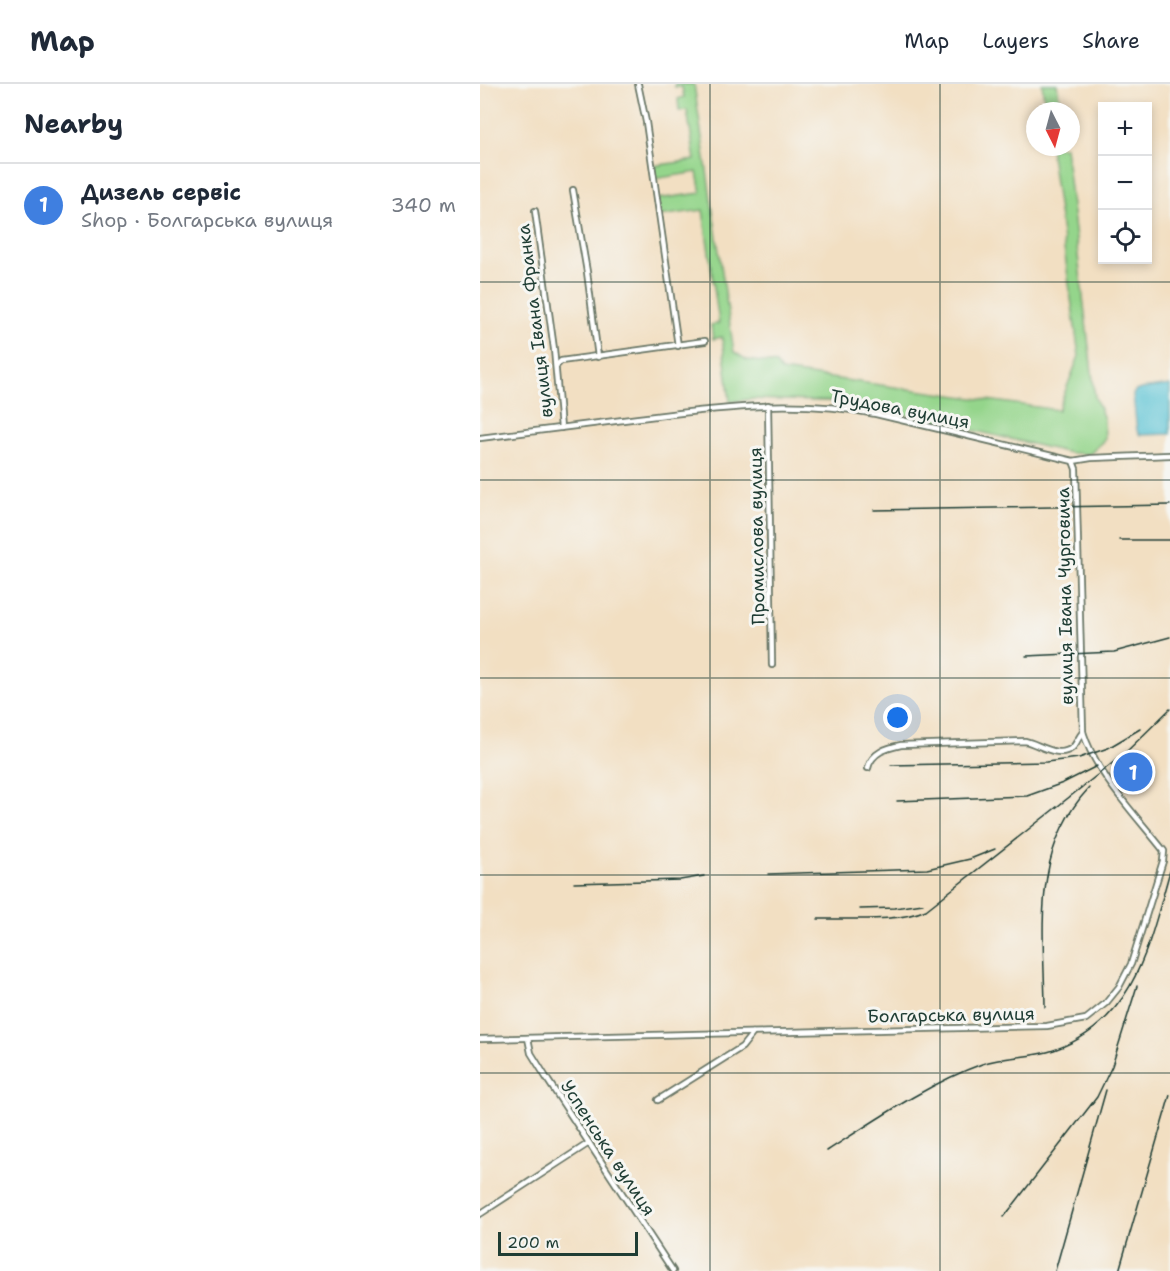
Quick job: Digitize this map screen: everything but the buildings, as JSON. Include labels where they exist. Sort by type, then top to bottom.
[{"type":"street","points":[[638,84],[646,122],[678,346]]},
{"type":"street","points":[[573,190],[598,357]]},
{"type":"street","name":"вулиця Івана Франка","points":[[535,211],[556,366],[561,428]]},
{"type":"street","points":[[556,366],[561,361],[705,342]]},
{"type":"street","name":"Трудова вулиця","points":[[480,438],[727,407],[768,405],[850,409],[1073,461],[1091,458],[1170,455]]},
{"type":"street","name":"Промислова вулиця","points":[[768,405],[772,665]]},
{"type":"street","name":"вулиця Івана Чурговича","points":[[1073,461],[1076,469],[1083,732]]},
{"type":"street","points":[[868,768],[874,756],[888,748],[901,745],[1025,741],[1041,748],[1063,752],[1074,746],[1083,732]]},
{"type":"street","name":"Болгарська вулиця","points":[[480,1039],[1047,1026],[1086,1019],[1106,1003],[1128,971],[1163,861],[1164,850],[1098,766],[1083,732]]},
{"type":"street","points":[[658,1100],[742,1047],[753,1033]]},
{"type":"street","name":"Успенська вулиця","points":[[528,1038],[531,1053],[673,1271]]},
{"type":"street","points":[[480,1214],[589,1143]]},
{"type":"green space","points":[[675,84],[694,84],[734,352],[747,360],[776,364],[781,371],[1058,410],[1079,356],[1051,156],[1066,156],[1095,397],[1104,419],[1105,439],[1090,454],[1070,453],[852,402],[751,399],[730,402],[722,337],[713,339],[711,325],[719,323],[703,210],[660,216],[657,199],[701,193],[697,172],[654,179],[652,166],[695,160],[687,110],[679,111],[678,99],[684,97],[682,87],[675,87]]},
{"type":"green space","points":[[1042,84],[1057,84],[1060,102],[1045,102]]},
{"type":"water","points":[[1170,385],[1170,434],[1140,435],[1137,431],[1133,395],[1135,391]]},
{"type":"railway","points":[[874,510],[1170,505]]},
{"type":"railway","points":[[1119,540],[1170,540]]},
{"type":"railway","points":[[1026,656],[1114,652],[1170,637]]},
{"type":"railway","points":[[1119,759],[1170,709]]},
{"type":"railway","points":[[891,765],[1046,762],[1079,758],[1108,748],[1140,729]]},
{"type":"railway","points":[[818,919],[901,917],[926,910],[1124,754]]},
{"type":"railway","points":[[897,801],[1027,796],[1063,783],[1097,766]]},
{"type":"railway","points":[[1045,1007],[1043,920],[1049,864],[1070,812],[1089,788]]},
{"type":"railway","points":[[768,874],[927,869],[970,859],[995,849]]},
{"type":"railway","points":[[827,1151],[902,1103],[942,1081],[991,1061],[1054,1050],[1081,1037],[1103,1020],[1121,1000],[1134,977],[1154,926],[1170,871]]},
{"type":"railway","points":[[574,883],[680,880],[704,876]]},
{"type":"railway","points":[[860,909],[923,904]]},
{"type":"railway","points":[[1004,1217],[1097,1097],[1112,1066],[1137,986]]},
{"type":"railway","points":[[1055,1271],[1106,1090]]},
{"type":"railway","points":[[1119,1271],[1170,1095]]},
{"type":"place","name":"Дизель сервіс","points":[[1133,772]]}]
